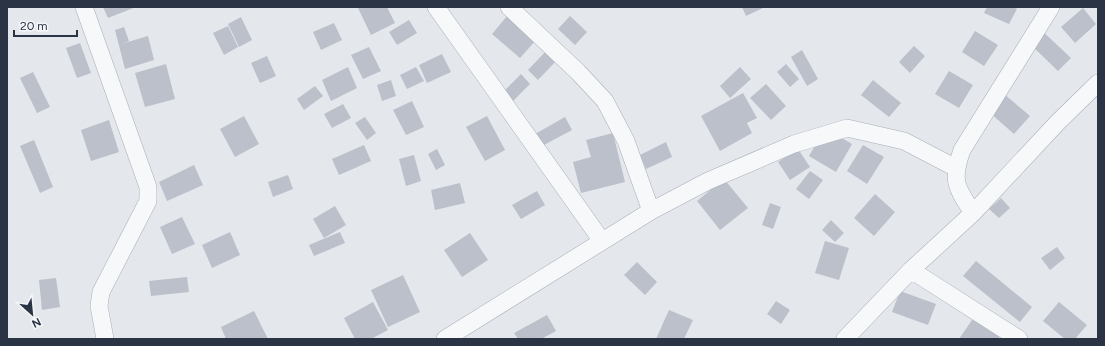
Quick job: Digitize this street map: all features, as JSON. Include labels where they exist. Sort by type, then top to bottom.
[{"type":"street","points":[[84,7],[148,187],[148,201],[101,292],[99,306],[105,339]]},
{"type":"street","points":[[436,7],[602,241]]},
{"type":"street","points":[[509,7],[578,72],[605,101],[626,141],[651,211]]},
{"type":"street","points":[[973,213],[957,188],[956,168],[962,150],[1051,7]]},
{"type":"street","points":[[845,339],[911,270],[943,243],[973,213],[1058,122],[1098,83]]},
{"type":"street","points":[[445,339],[651,211],[708,181],[786,147],[847,128],[904,141],[956,168]]},
{"type":"street","points":[[911,270],[1019,339]]},
{"type":"building","points":[[103,7],[136,7],[108,18]]},
{"type":"building","points":[[387,7],[395,23],[371,35],[358,8]]},
{"type":"building","points":[[742,7],[765,7],[746,16]]},
{"type":"building","points":[[987,7],[1013,7],[1017,9],[1009,24],[984,13]]},
{"type":"building","points":[[1083,8],[1096,24],[1075,43],[1061,27]]},
{"type":"building","points":[[508,15],[536,40],[520,58],[492,34]]},
{"type":"building","points":[[570,16],[587,32],[575,45],[558,29]]},
{"type":"building","points":[[241,17],[252,40],[239,47],[228,24]]},
{"type":"building","points":[[409,20],[417,33],[397,45],[389,32]]},
{"type":"building","points":[[334,23],[342,40],[321,50],[313,32]]},
{"type":"building","points":[[228,26],[238,47],[224,55],[213,33]]},
{"type":"building","points":[[124,27],[129,41],[121,44],[148,36],[154,60],[125,69],[115,30]]},
{"type":"building","points":[[1039,28],[1071,58],[1058,71],[1027,41]]},
{"type":"building","points":[[975,31],[998,45],[984,66],[962,52]]},
{"type":"building","points":[[80,43],[91,73],[77,78],[66,48]]},
{"type":"building","points":[[914,46],[925,56],[910,73],[899,62]]},
{"type":"building","points":[[369,47],[381,71],[363,79],[351,55]]},
{"type":"building","points":[[548,49],[558,59],[538,80],[528,70]]},
{"type":"building","points":[[802,50],[818,79],[807,86],[791,57]]},
{"type":"building","points":[[442,54],[451,72],[427,83],[419,65]]},
{"type":"building","points":[[267,56],[276,76],[260,83],[251,63]]},
{"type":"building","points":[[166,64],[175,99],[145,107],[135,73]]},
{"type":"building","points":[[786,64],[799,79],[790,87],[777,72]]},
{"type":"building","points":[[348,67],[357,88],[331,101],[322,80]]},
{"type":"building","points":[[416,67],[424,81],[407,89],[400,75]]},
{"type":"building","points":[[740,67],[751,79],[730,98],[720,86]]},
{"type":"building","points":[[949,71],[973,85],[959,108],[935,94]]},
{"type":"building","points":[[33,72],[50,107],[37,113],[20,78]]},
{"type":"building","points":[[521,74],[530,84],[513,101],[503,92]]},
{"type":"building","points":[[391,80],[396,96],[382,101],[377,85]]},
{"type":"building","points":[[873,80],[901,103],[889,117],[861,95]]},
{"type":"building","points":[[766,84],[786,106],[771,120],[750,98]]},
{"type":"building","points":[[315,86],[323,96],[304,110],[297,99]]},
{"type":"building","points":[[743,93],[757,118],[747,123],[752,133],[720,151],[701,116]]},
{"type":"building","points":[[1004,94],[1030,116],[1014,134],[989,112]]},
{"type":"building","points":[[412,101],[424,127],[406,135],[393,110]]},
{"type":"building","points":[[343,104],[351,118],[332,128],[324,114]]},
{"type":"building","points":[[244,116],[259,144],[235,157],[220,129]]},
{"type":"building","points":[[487,116],[505,150],[485,161],[466,127]]},
{"type":"building","points":[[365,117],[376,133],[367,140],[355,123]]},
{"type":"building","points":[[565,117],[572,130],[542,146],[535,134]]},
{"type":"building","points":[[109,120],[119,152],[91,161],[81,130]]},
{"type":"building","points":[[825,128],[852,144],[836,172],[809,156]]},
{"type":"building","points":[[613,133],[625,182],[581,193],[573,162],[591,157],[586,140]]},
{"type":"building","points":[[34,140],[53,187],[40,193],[20,146]]},
{"type":"building","points":[[666,142],[672,157],[646,169],[640,155]]},
{"type":"building","points":[[364,145],[371,161],[339,175],[332,159]]},
{"type":"building","points":[[863,145],[884,157],[867,184],[847,171]]},
{"type":"building","points":[[437,149],[445,165],[436,170],[428,154]]},
{"type":"building","points":[[798,149],[810,167],[790,180],[778,162]]},
{"type":"building","points":[[414,155],[421,181],[406,186],[399,159]]},
{"type":"building","points":[[194,165],[203,185],[167,201],[159,182]]},
{"type":"building","points":[[810,171],[823,180],[809,199],[796,189]]},
{"type":"building","points":[[288,175],[293,189],[273,197],[268,182]]},
{"type":"building","points":[[724,179],[748,208],[720,230],[697,201]]},
{"type":"building","points":[[460,183],[465,203],[435,210],[431,190]]},
{"type":"building","points":[[537,191],[545,205],[521,219],[512,205]]},
{"type":"building","points":[[875,194],[895,212],[874,236],[854,218]]},
{"type":"building","points":[[1001,198],[1010,208],[999,218],[989,209]]},
{"type":"building","points":[[770,203],[781,207],[773,229],[762,225]]},
{"type":"building","points":[[335,206],[346,225],[324,238],[313,219]]},
{"type":"building","points":[[182,217],[195,244],[172,254],[160,227]]},
{"type":"building","points":[[831,220],[844,233],[835,242],[822,230]]},
{"type":"building","points":[[230,232],[240,255],[212,268],[202,245]]},
{"type":"building","points":[[340,232],[345,243],[314,256],[309,245]]},
{"type":"building","points":[[470,233],[488,260],[462,277],[444,250]]},
{"type":"building","points":[[825,241],[849,248],[839,280],[815,273]]},
{"type":"building","points":[[1057,247],[1065,258],[1050,270],[1041,258]]},
{"type":"building","points":[[976,261],[1032,307],[1020,322],[963,276]]},
{"type":"building","points":[[637,262],[657,282],[645,295],[624,275]]},
{"type":"building","points":[[403,275],[420,312],[388,327],[371,290]]},
{"type":"building","points":[[187,277],[189,292],[151,296],[149,281]]},
{"type":"building","points":[[56,278],[60,307],[42,310],[39,280]]},
{"type":"building","points":[[900,291],[936,304],[928,325],[892,312]]},
{"type":"building","points":[[776,301],[790,310],[781,324],[767,314]]},
{"type":"building","points":[[373,302],[388,330],[371,339],[355,339],[344,318]]},
{"type":"building","points":[[1059,302],[1087,325],[1075,339],[1065,339],[1043,321]]},
{"type":"building","points":[[669,310],[693,320],[684,339],[656,339]]},
{"type":"building","points":[[254,311],[268,339],[226,339],[221,327]]},
{"type":"building","points":[[547,315],[556,331],[541,339],[518,339],[514,333]]},
{"type":"building","points":[[974,317],[1000,336],[998,339],[959,339]]}]
